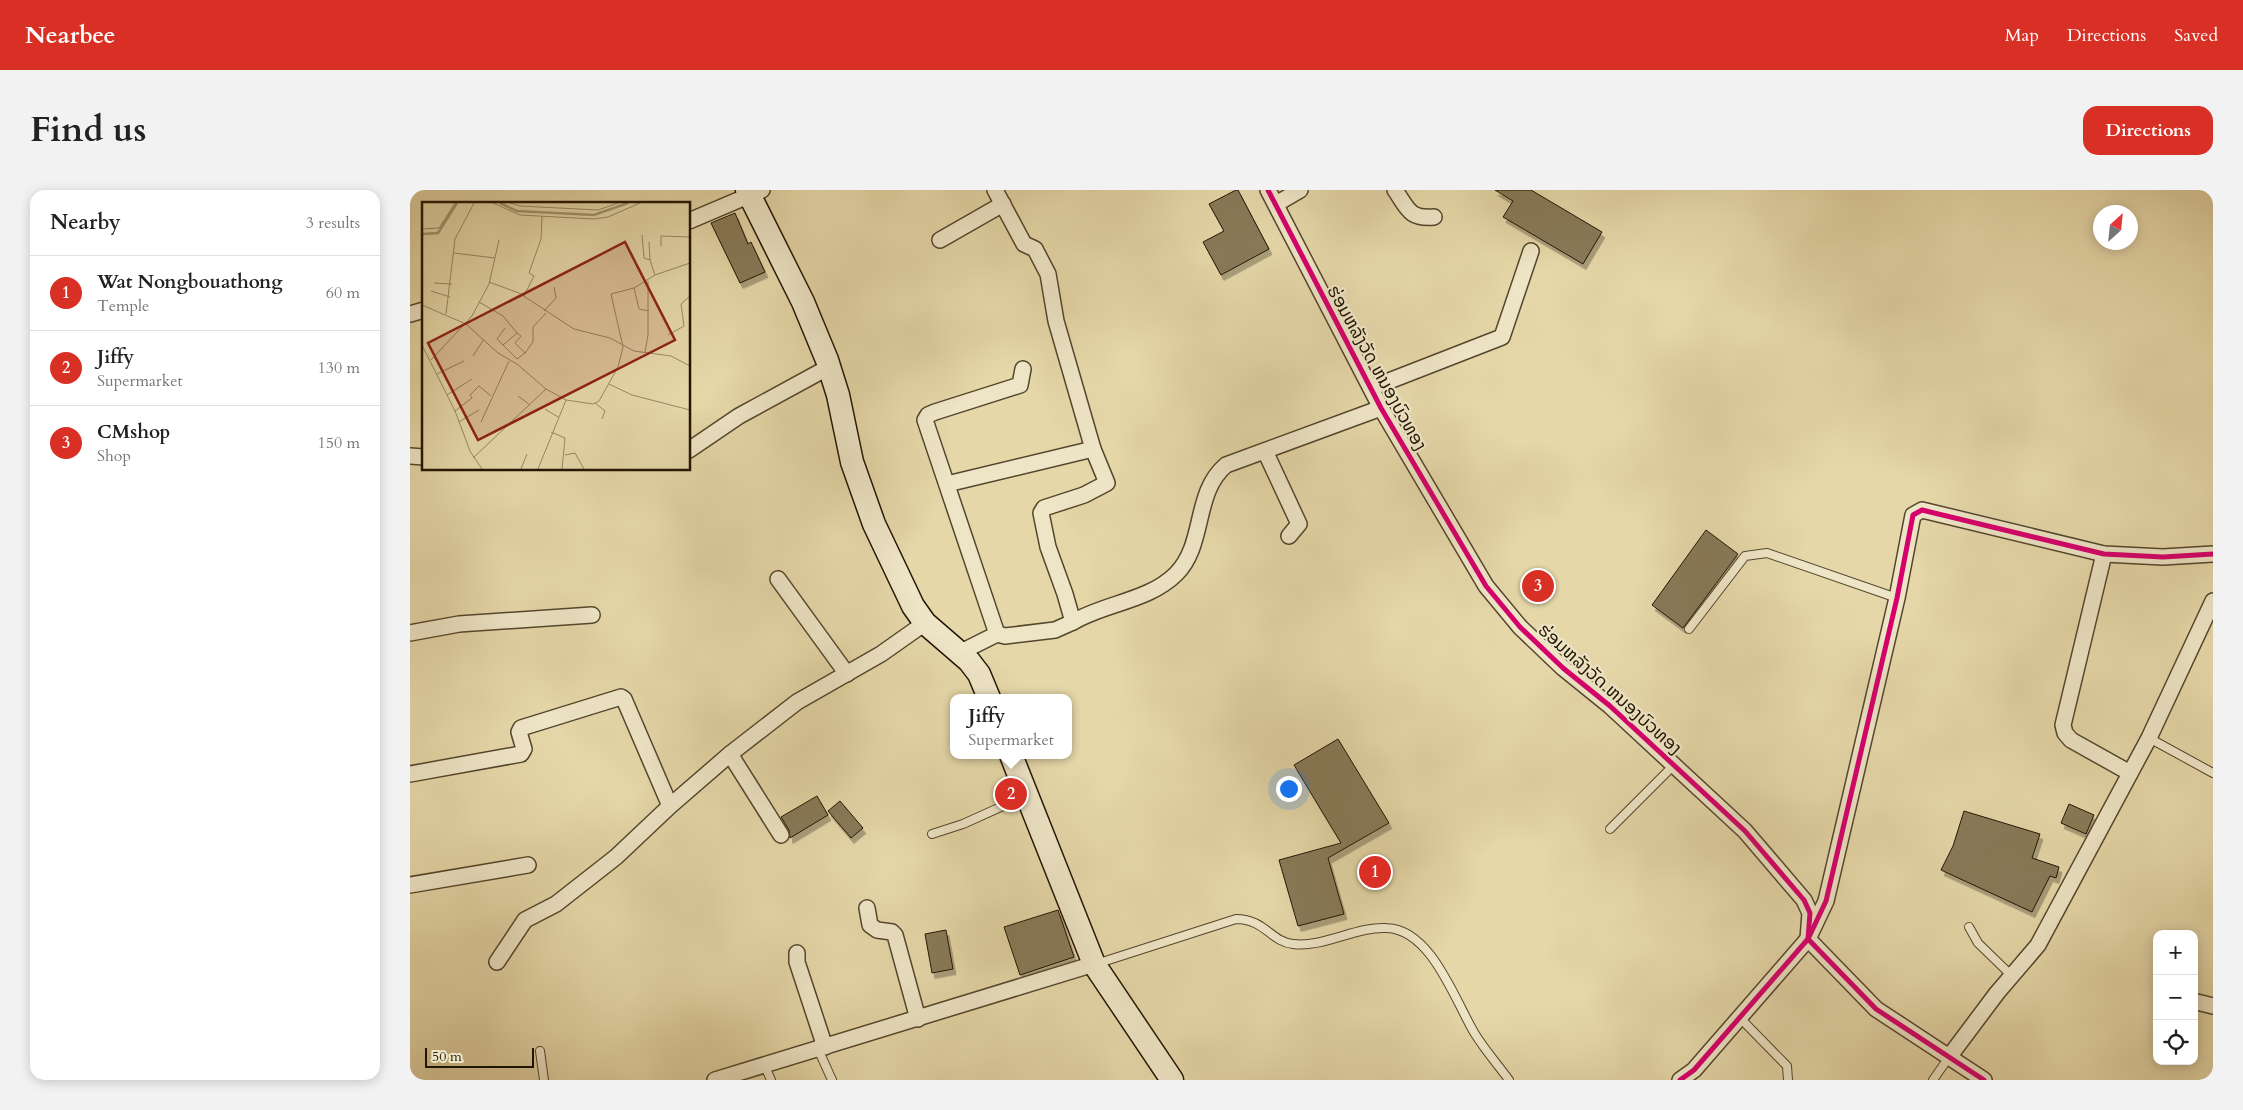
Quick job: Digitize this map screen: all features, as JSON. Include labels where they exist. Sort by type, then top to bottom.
[{"type":"street","points":[[995,190],[1024,244],[1035,249],[1048,274],[1052,285],[1056,321],[1093,449],[1108,483],[1084,495],[1044,508],[1042,513],[1048,548],[1065,594],[1072,622]]},
{"type":"street","name":"ຮ່ອມຫລັງວັດ ຫນອງບົວທອງ","points":[[1268,190],[1381,408],[1486,586],[1520,627],[1563,668],[1610,706],[1745,831],[1804,900],[1810,913],[1808,939]]},
{"type":"street","points":[[1276,204],[1300,190]]},
{"type":"street","points":[[1395,190],[1411,213],[1419,218],[1434,217]]},
{"type":"street","points":[[690,221],[753,192],[803,302],[829,367],[838,395],[852,462],[874,524],[913,606],[925,623],[962,652],[979,674],[986,694]]},
{"type":"street","points":[[940,240],[1003,204]]},
{"type":"street","points":[[1371,388],[1502,337],[1531,251]]},
{"type":"street","points":[[690,449],[739,416],[829,367]]},
{"type":"street","points":[[998,634],[925,420],[928,415],[1020,385],[1023,369]]},
{"type":"street","points":[[962,652],[998,634],[1005,636],[1054,630],[1097,610],[1155,589],[1177,573],[1193,548],[1204,503],[1217,474],[1226,465],[1381,408]]},
{"type":"street","points":[[947,484],[1093,449]]},
{"type":"street","points":[[1265,451],[1299,524],[1289,536]]},
{"type":"street","points":[[1680,1080],[1694,1070],[1808,939],[1826,901],[1897,598],[1912,515],[1922,510],[2104,554],[2163,557],[2213,554]]},
{"type":"street","points":[[2104,554],[2064,725],[2065,734],[2071,740],[2130,772]]},
{"type":"street","points":[[778,579],[847,674]]},
{"type":"street","points":[[1949,1057],[1997,993],[2013,977],[2038,946],[2148,738],[2213,601]]},
{"type":"street","points":[[410,633],[459,624],[592,615]]},
{"type":"street","points":[[497,962],[525,920],[564,898],[616,857],[670,806],[730,754],[798,702],[847,674],[925,623]]},
{"type":"street","points":[[410,774],[521,754],[524,749],[519,732],[521,728],[620,696],[624,699],[670,806]]},
{"type":"street","points":[[730,754],[781,835]]},
{"type":"street","points":[[1013,759],[1094,964],[1172,1080]]},
{"type":"street","points":[[410,885],[528,864]]},
{"type":"street","points":[[867,908],[870,925],[877,930],[892,932],[895,935],[918,1019]]},
{"type":"street","points":[[1808,939],[1876,1009],[1984,1080]]},
{"type":"street","points":[[797,953],[796,962],[822,1048]]},
{"type":"street","points":[[715,1080],[1094,964]]},
{"type":"street","points":[[2198,1002],[2213,1006]]},
{"type":"lane","points":[[1689,629],[1745,556],[1754,553],[1767,553],[1897,598]]},
{"type":"lane","points":[[2148,738],[2213,773]]},
{"type":"lane","points":[[1610,829],[1674,765]]},
{"type":"lane","points":[[932,834],[963,824],[1027,795]]},
{"type":"lane","points":[[1094,964],[1236,919],[1248,919],[1258,922],[1276,937],[1293,944],[1387,928],[1411,937],[1432,957],[1476,1035],[1509,1080]]},
{"type":"lane","points":[[1969,927],[1978,943],[2013,977]]},
{"type":"lane","points":[[1740,1018],[1786,1066],[1788,1080]]},
{"type":"lane","points":[[822,1048],[832,1080]]},
{"type":"lane","points":[[540,1051],[544,1080]]},
{"type":"lane","points":[[1933,1080],[1949,1057]]},
{"type":"lane","points":[[764,1064],[771,1080]]},
{"type":"building","points":[[1238,190],[1269,249],[1221,275],[1203,242],[1224,231],[1209,204]]},
{"type":"building","points":[[1495,190],[1531,190],[1602,232],[1583,264],[1503,217],[1513,201]]},
{"type":"building","points":[[735,213],[748,244],[751,242],[765,272],[740,283],[711,223]]},
{"type":"building","points":[[1706,530],[1738,554],[1683,628],[1652,605]]},
{"type":"building","points":[[1338,739],[1389,823],[1328,858],[1344,914],[1298,926],[1279,860],[1341,843],[1294,765]]},
{"type":"building","points":[[817,796],[828,815],[790,838],[789,830],[781,817]]},
{"type":"building","points":[[840,801],[863,828],[851,838],[828,811]]},
{"type":"building","points":[[2069,804],[2094,815],[2086,834],[2061,823]]},
{"type":"building","points":[[1964,811],[2040,834],[2032,858],[2059,867],[2056,878],[2050,876],[2032,912],[1941,870],[1953,846]]},
{"type":"building","points":[[1058,910],[1074,957],[1020,975],[1004,927]]},
{"type":"building","points":[[946,930],[953,969],[932,973],[925,934]]},
{"type":"cycle path","points":[[1268,190],[1381,408],[1486,586],[1520,627],[1563,668],[1610,706],[1745,831],[1804,900],[1810,913],[1808,939],[1876,1009],[1984,1080]]},
{"type":"cycle path","points":[[1680,1080],[1694,1070],[1808,939],[1826,901],[1897,598],[1913,515],[1922,510],[2104,554],[2163,557],[2213,554]]},
{"type":"place","name":"CMshop","points":[[1538,586]]},
{"type":"place","name":"Jiffy","points":[[1011,794]]},
{"type":"place","name":"Wat Nongbouathong","points":[[1375,872]]}]
